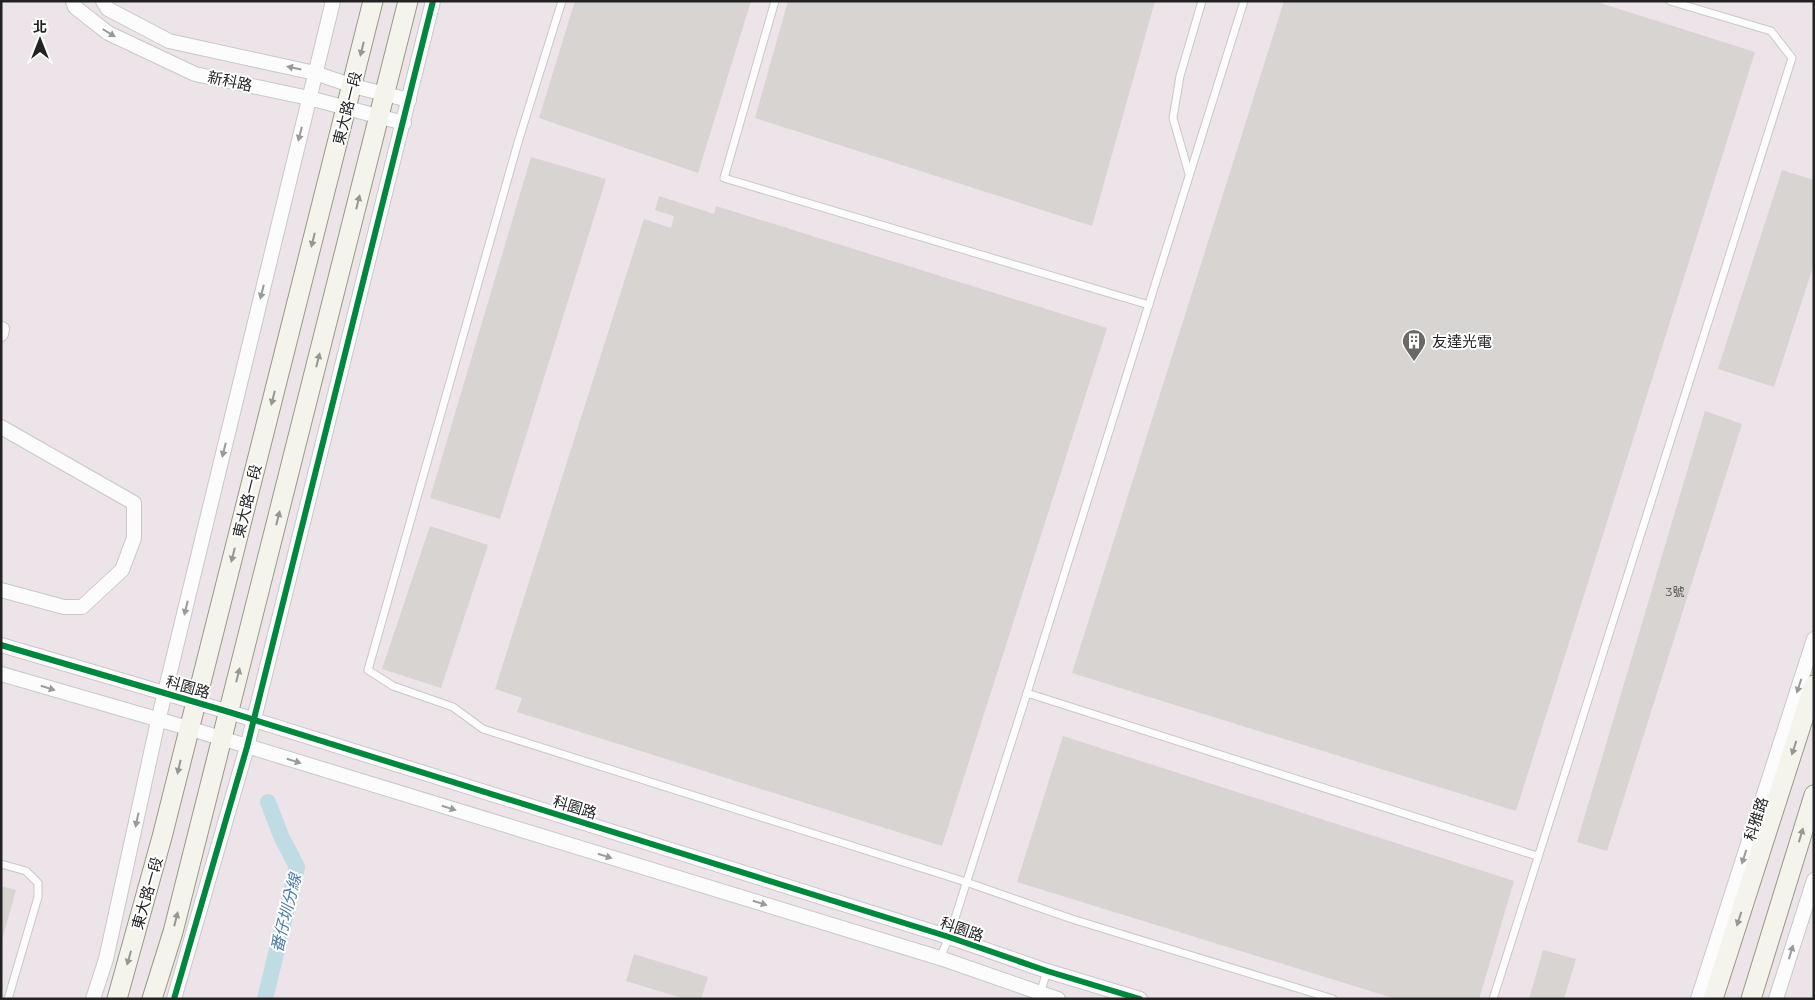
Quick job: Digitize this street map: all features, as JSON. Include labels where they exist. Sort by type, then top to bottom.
[{"type":"street","name":"新科路","points":[[73,1],[75,7],[108,33],[195,74],[309,98],[404,123]]},
{"type":"street","name":"新科路","points":[[103,1],[108,9],[169,41],[315,73],[353,86],[409,100]]},
{"type":"street","points":[[93,999],[106,959],[158,721],[333,1]]},
{"type":"street","name":"東大路一段","points":[[116,999],[162,837],[373,1]]},
{"type":"street","points":[[152,999],[172,932],[229,712],[408,1]]},
{"type":"street","points":[[174,999],[254,720],[433,1]]},
{"type":"street","points":[[1,427],[134,503],[134,538],[122,570],[82,607],[64,607],[1,590]]},
{"type":"street","name":"科雅路","points":[[1698,999],[1814,639]]},
{"type":"street","name":"科園路","points":[[1,645],[229,712],[949,937],[1047,971],[1140,999]]},
{"type":"street","points":[[1,674],[158,721],[188,728],[940,958],[1039,996],[1058,999]]},
{"type":"street","name":"科雅路","points":[[1713,999],[1814,685]]},
{"type":"street","points":[[1751,999],[1814,795]]},
{"type":"street","points":[[1776,999],[1814,880]]},
{"type":"lane","points":[[562,1],[519,139],[368,670],[393,686],[453,707],[483,729],[966,882],[1072,919],[1333,999]]},
{"type":"lane","points":[[775,1],[724,178],[1149,305]]},
{"type":"lane","points":[[1189,174],[1173,118],[1180,76],[1202,1]]},
{"type":"lane","points":[[940,958],[949,937],[1027,693],[1244,1]]},
{"type":"lane","points":[[1493,999],[1792,58],[1771,31],[1670,1]]},
{"type":"lane","points":[[1027,693],[1537,856]]},
{"type":"lane","points":[[1,864],[26,870],[38,883],[38,896],[8,999]]},
{"type":"lane","points":[[1039,996],[1047,971]]},
{"type":"shaded area","name":"友達光電","points":[[1,1],[1814,1],[1814,999],[1,999]]},
{"type":"building","points":[[575,1],[751,1],[698,173],[539,118]]},
{"type":"building","points":[[788,1],[1155,1],[1092,226],[755,118]]},
{"type":"building","name":"友達光電","points":[[1284,1],[1594,1],[1755,52],[1516,811],[1072,673]]},
{"type":"building","points":[[531,157],[606,179],[500,519],[430,498]]},
{"type":"building","points":[[1782,170],[1814,180],[1814,264],[1774,387],[1718,369]]},
{"type":"building","points":[[659,196],[714,214],[716,206],[1107,328],[942,846],[517,712],[522,698],[495,689],[644,219],[671,228],[674,216],[655,210]]},
{"type":"building","points":[[1705,411],[1742,424],[1607,851],[1577,842]]},
{"type":"building","points":[[430,526],[488,545],[441,688],[382,669]]},
{"type":"building","points":[[1063,736],[1514,881],[1479,999],[1396,999],[1017,882]]},
{"type":"building","points":[[1,886],[16,890],[2,940],[1,940]]},
{"type":"building","points":[[1543,950],[1576,959],[1564,999],[1529,999]]},
{"type":"building","points":[[634,954],[708,977],[701,999],[685,999],[626,981]]},
{"type":"waterway","name":"番仔圳分線","points":[[265,999],[297,867],[281,836],[268,802]]},
{"type":"cycle path","points":[[174,999],[247,747],[433,1]]},
{"type":"cycle path","points":[[1,645],[229,712],[949,937],[1047,971],[1140,999]]},
{"type":"place","name":"友達光電","points":[[1414,362]]}]
